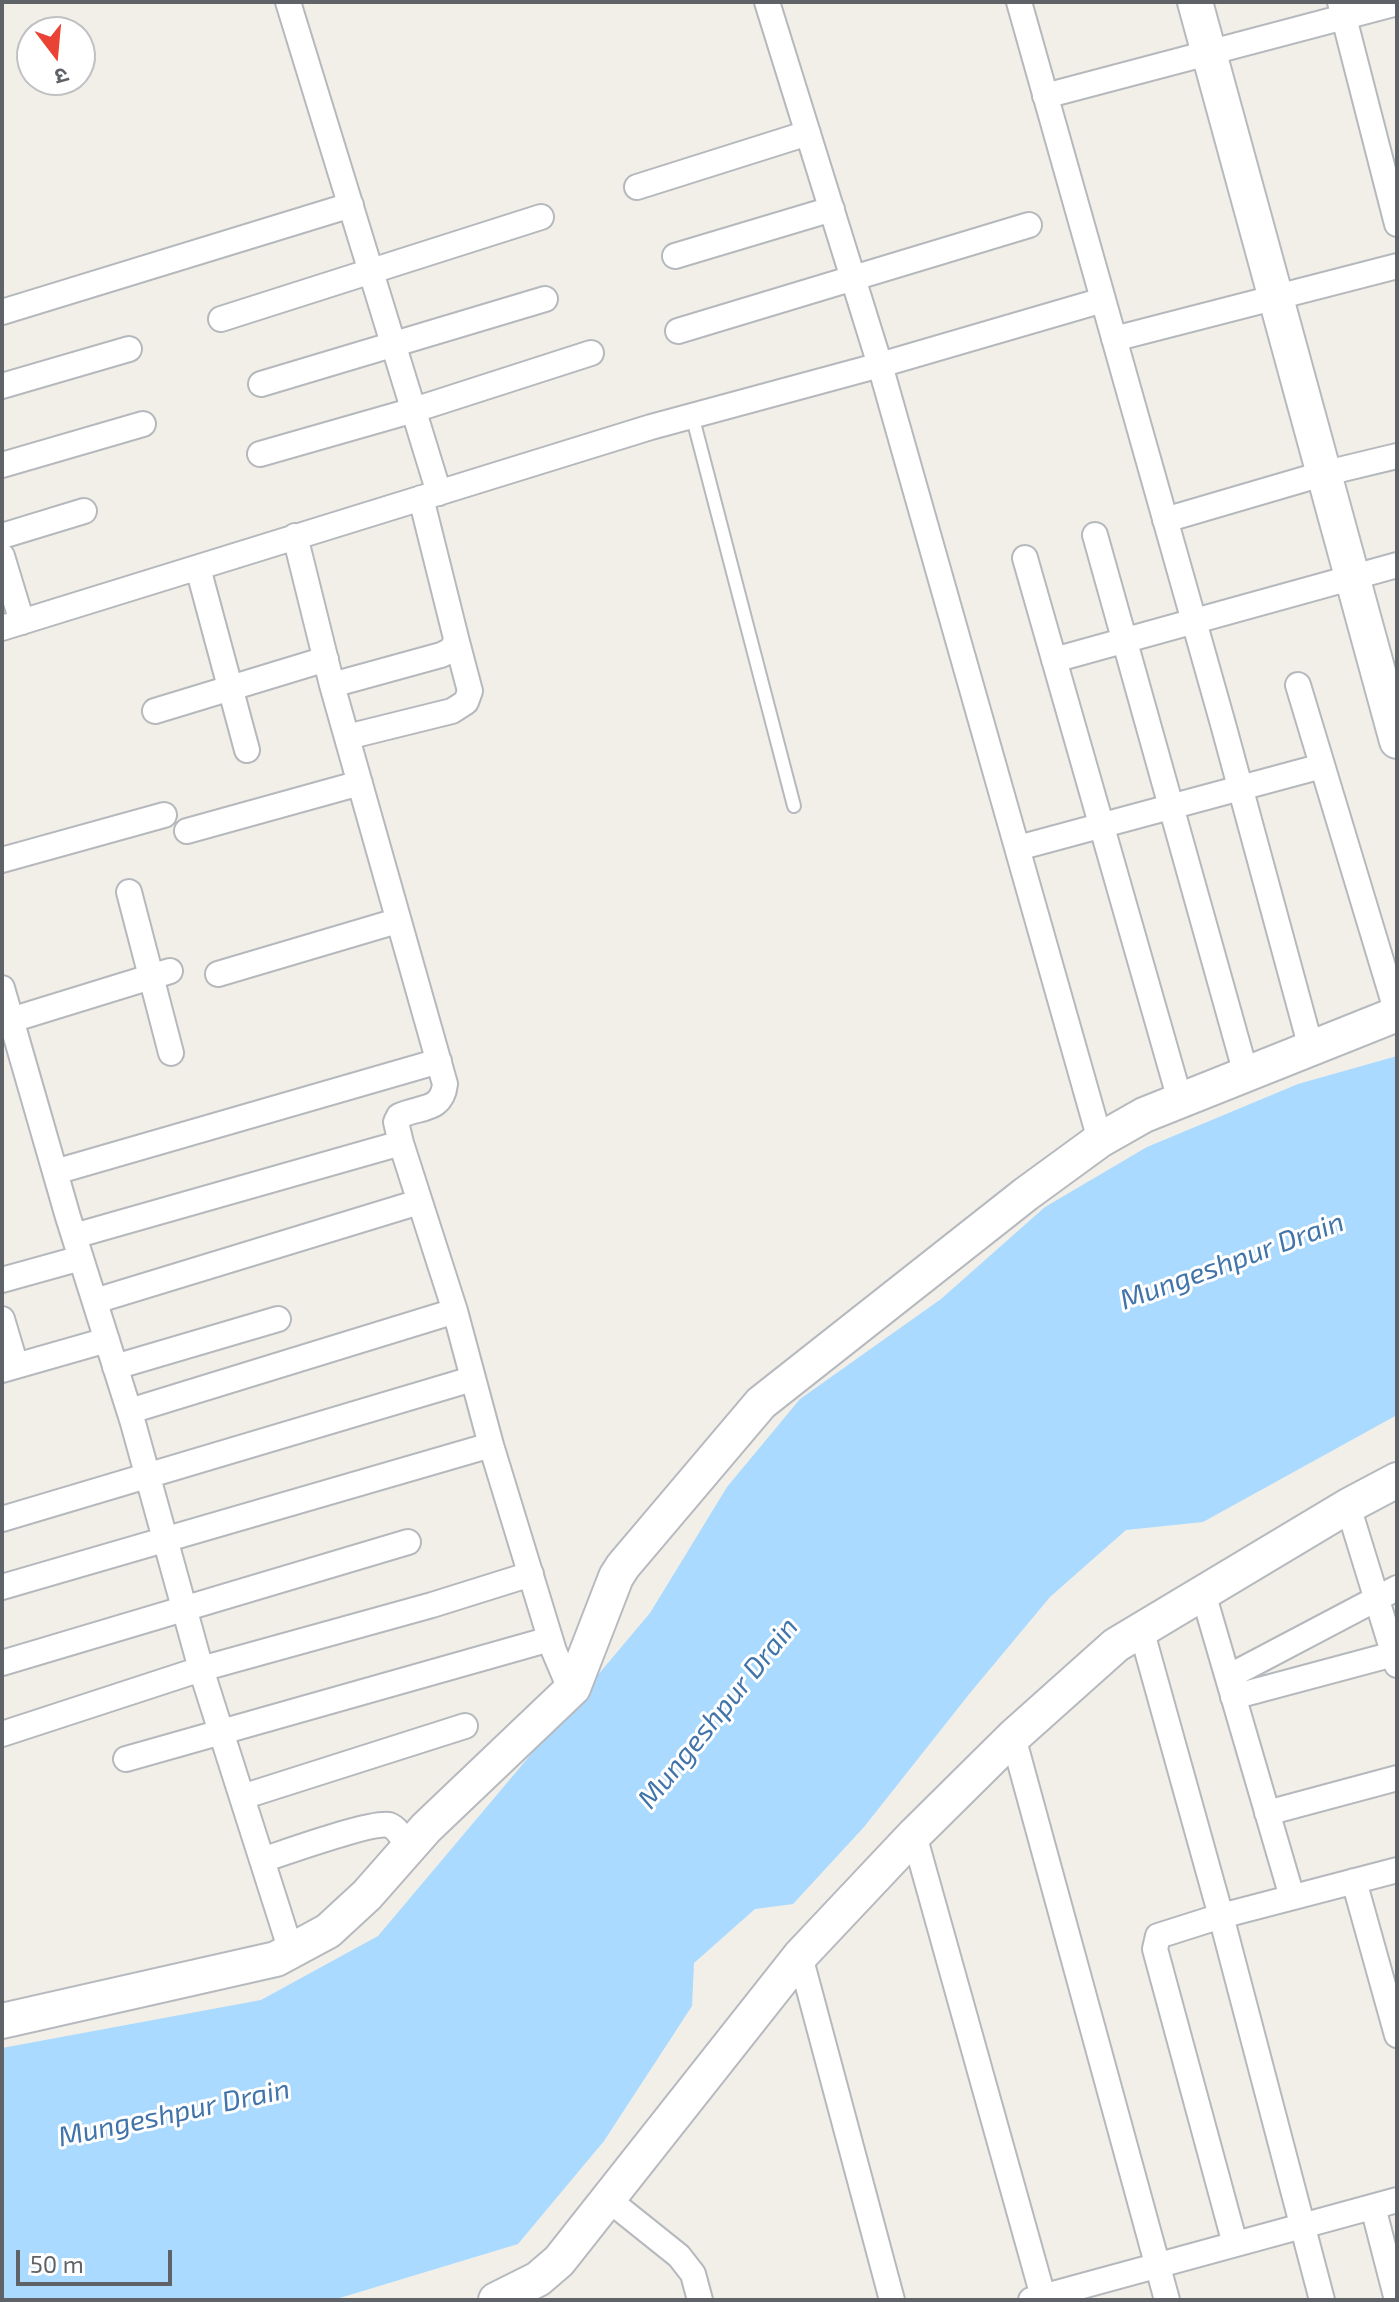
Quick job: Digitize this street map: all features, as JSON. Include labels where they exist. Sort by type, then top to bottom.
[{"type":"street","points":[[288,2],[414,410],[456,638],[470,691],[466,702],[452,711],[347,737]]},
{"type":"street","points":[[767,2],[880,365],[1100,1140]]},
{"type":"street","points":[[1019,2],[1311,1048]]},
{"type":"street","points":[[1195,2],[1397,741]]},
{"type":"street","points":[[1045,96],[1209,53],[1342,9],[1397,3]]},
{"type":"street","points":[[1342,9],[1397,224]]},
{"type":"street","points":[[637,187],[808,133]]},
{"type":"street","points":[[2,312],[351,205]]},
{"type":"street","points":[[675,256],[832,209]]},
{"type":"street","points":[[221,319],[541,217]]},
{"type":"street","points":[[678,331],[1029,225]]},
{"type":"street","points":[[1114,339],[1397,266]]},
{"type":"street","points":[[261,384],[545,299]]},
{"type":"street","points":[[2,556],[12,625],[692,415],[880,365],[1103,300]]},
{"type":"street","points":[[2,386],[129,349]]},
{"type":"street","points":[[260,454],[414,410],[591,353]]},
{"type":"street","points":[[2,465],[143,424]]},
{"type":"street","points":[[1165,520],[1322,474],[1397,456]]},
{"type":"street","points":[[2,536],[84,511]]},
{"type":"street","points":[[1095,535],[1246,1074]]},
{"type":"street","points":[[295,536],[332,685],[445,1084],[444,1096],[435,1105],[399,1116],[396,1122],[401,1143],[455,1311],[491,1445],[550,1639],[571,1691]]},
{"type":"street","points":[[1025,558],[1180,1100]]},
{"type":"street","points":[[1054,660],[1397,565]]},
{"type":"street","points":[[198,568],[247,750]]},
{"type":"street","points":[[332,685],[441,655],[451,651],[456,638]]},
{"type":"street","points":[[155,711],[326,659]]},
{"type":"street","points":[[2,2021],[265,1962],[321,1935],[339,1922],[426,1828],[571,1691],[623,1566],[761,1403],[975,1233],[1100,1140],[1144,1115],[1397,1013],[1298,685]]},
{"type":"street","points":[[1018,848],[1322,766]]},
{"type":"street","points":[[187,831],[360,783]]},
{"type":"street","points":[[2,860],[164,815]]},
{"type":"street","points":[[129,892],[161,974],[171,1053]]},
{"type":"street","points":[[218,974],[397,921]]},
{"type":"street","points":[[11,1020],[161,974]]},
{"type":"street","points":[[2,988],[55,1172],[130,1411],[201,1669],[291,1951]]},
{"type":"street","points":[[55,1172],[439,1061]]},
{"type":"street","points":[[2,1280],[78,1247],[401,1143]]},
{"type":"street","points":[[95,1301],[419,1202]]},
{"type":"street","points":[[130,1411],[455,1311]]},
{"type":"street","points":[[2,1319],[9,1368],[107,1340]]},
{"type":"street","points":[[115,1367],[278,1319]]},
{"type":"street","points":[[2,1519],[472,1379]]},
{"type":"street","points":[[2,1587],[491,1445]]},
{"type":"street","points":[[496,2300],[548,2271],[609,2200],[800,1956],[914,1835],[1013,1737],[1116,1645],[1397,1480]]},
{"type":"street","points":[[1230,1687],[1396,1657],[1387,1593],[1348,1506]]},
{"type":"street","points":[[2,1663],[408,1542]]},
{"type":"street","points":[[2,1734],[201,1669],[432,1605],[531,1574]]},
{"type":"street","points":[[1203,1593],[1292,1897]]},
{"type":"street","points":[[1230,1687],[1387,1593]]},
{"type":"street","points":[[1141,1629],[1221,1916],[1322,2300]]},
{"type":"street","points":[[126,1759],[550,1639]]},
{"type":"street","points":[[242,1797],[465,1726]]},
{"type":"street","points":[[1013,1737],[1167,2300]]},
{"type":"street","points":[[1267,1813],[1397,1778]]},
{"type":"street","points":[[262,1860],[387,1824],[394,1828],[409,1849]]},
{"type":"street","points":[[914,1835],[1039,2299],[1397,2200]]},
{"type":"street","points":[[1235,2244],[1155,1949],[1158,1936],[1221,1916],[1397,1870]]},
{"type":"street","points":[[1354,1881],[1397,2035]]},
{"type":"street","points":[[800,1956],[892,2300]]},
{"type":"street","points":[[609,2200],[686,2264],[693,2274],[700,2300]]},
{"type":"street","points":[[1373,2207],[1397,2300]]},
{"type":"lane","points":[[692,415],[794,806]]},
{"type":"water","name":"Mungeshpur Drain","points":[[1397,1056],[1397,1415],[1203,1522],[1126,1530],[1050,1597],[864,1827],[793,1904],[755,1909],[694,1963],[692,2006],[604,2141],[518,2244],[333,2300],[2,2300],[2,2048],[261,2000],[378,1936],[650,1613],[727,1487],[800,1399],[941,1299],[1045,1207],[1147,1147],[1298,1084]]}]
